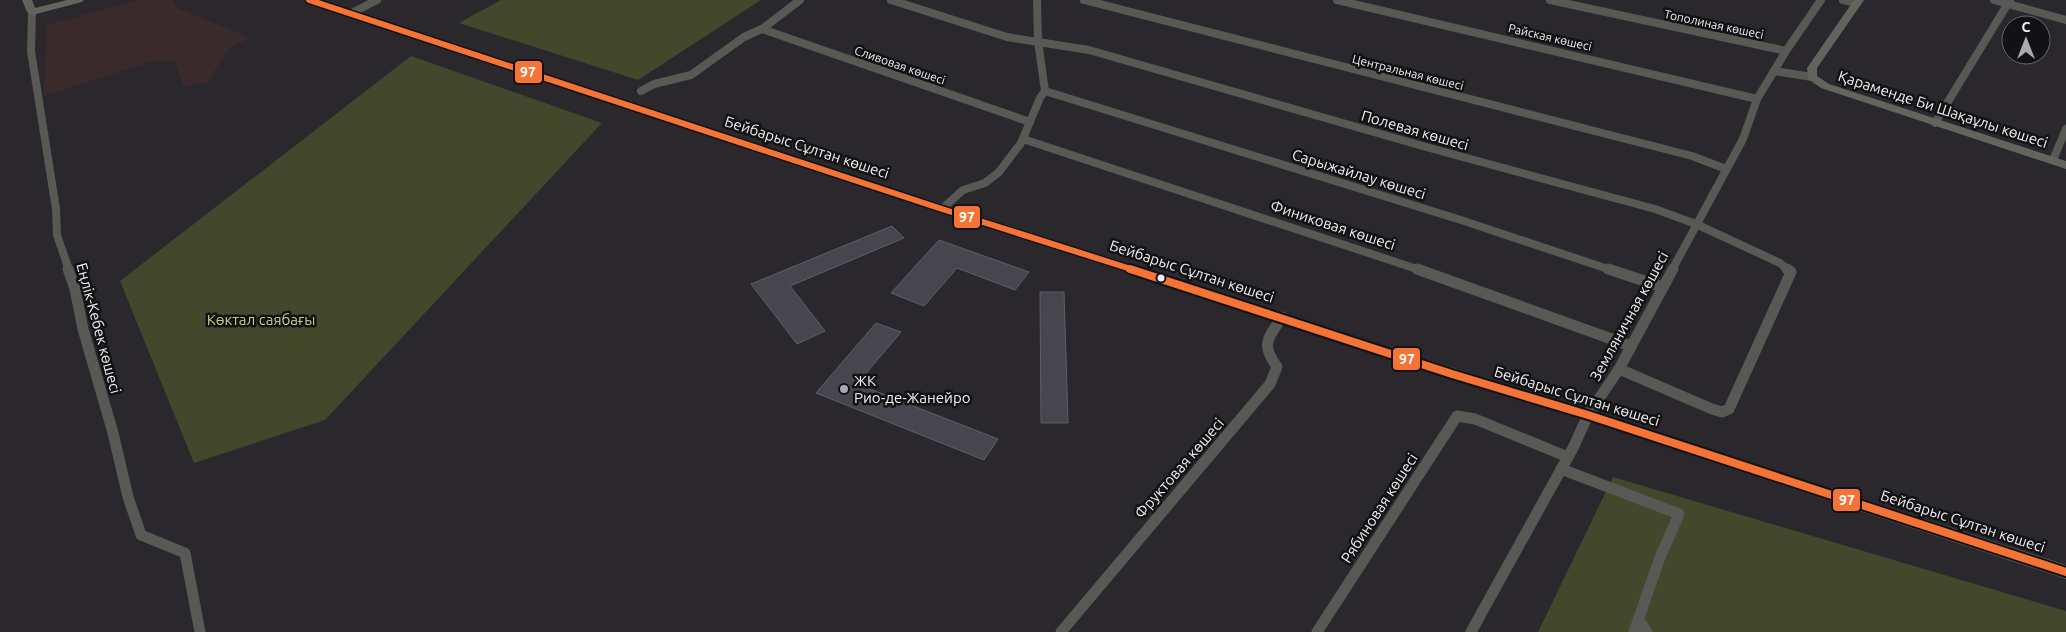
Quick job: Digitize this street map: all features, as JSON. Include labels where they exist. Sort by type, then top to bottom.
[{"type":"street","points":[[28,0],[42,3],[66,3]]},
{"type":"street","name":"Еңлік-Кебек көшесі","points":[[28,0],[32,12],[31,52],[56,209],[57,235],[75,289],[83,329],[113,433],[128,497],[140,535],[185,553],[200,632]]},
{"type":"street","points":[[32,12],[79,0]]},
{"type":"street","name":"Бейбарыс Сұлтан көшесі","points":[[309,0],[942,209],[1282,317],[1452,374],[1588,415],[2066,572]]},
{"type":"street","points":[[350,14],[377,0]]},
{"type":"street","points":[[641,91],[650,84],[684,79],[744,37],[762,29],[800,0]]},
{"type":"street","name":"Полевая көшесі","points":[[891,0],[1007,37],[1089,50],[1426,147],[1655,209],[1696,224],[1780,263],[1791,272],[1729,409],[1722,412],[1712,409],[1619,369]]},
{"type":"street","points":[[942,209],[963,190],[985,183],[999,172],[1024,140],[1040,98],[1045,91],[1038,41],[1037,0]]},
{"type":"street","name":"Центральная көшесі","points":[[1084,0],[1692,156],[1726,169]]},
{"type":"street","name":"Райская көшесі","points":[[1337,0],[1757,99]]},
{"type":"street","name":"Тополиная көшесі","points":[[1550,0],[1786,51]]},
{"type":"street","name":"Земляничная көшесі","points":[[1471,632],[1561,470],[1588,415],[1619,369],[1743,139],[1757,99],[1786,51],[1821,0]]},
{"type":"street","points":[[1843,0],[1858,1]]},
{"type":"street","points":[[1994,0],[2009,2],[2066,20]]},
{"type":"street","points":[[1774,72],[1812,77],[1812,68],[1858,1]]},
{"type":"street","points":[[1935,124],[2009,2]]},
{"type":"street","name":"Сливовая көшесі","points":[[762,29],[1030,122]]},
{"type":"street","name":"Қараменде Би Шақаұлы көшесі","points":[[1812,77],[1825,86],[1935,124],[2066,165]]},
{"type":"street","name":"Сарыжайлау көшесі","points":[[1045,91],[1461,220],[1663,287]]},
{"type":"street","points":[[2052,160],[2066,129]]},
{"type":"street","name":"Финиковая көшесі","points":[[1024,140],[1418,269],[1631,346]]},
{"type":"street","name":"Фруктовая көшесі","points":[[1061,632],[1164,507],[1208,459],[1270,384],[1277,367],[1266,353],[1265,344],[1282,317]]},
{"type":"street","name":"Рябиновая көшесі","points":[[1317,632],[1457,416],[1475,419],[1568,457]]},
{"type":"street","points":[[1561,470],[1679,514],[1659,560],[1634,632]]},
{"type":"street","points":[[1638,619],[1647,632]]},
{"type":"shaded area","points":[[137,0],[172,0],[177,8],[250,38],[230,47],[207,82],[184,87],[174,61],[153,61],[44,96],[47,25]]},
{"type":"green space","points":[[501,0],[761,0],[638,80],[459,23]]},
{"type":"green space","name":"Көктал саябағы","points":[[411,56],[602,123],[325,420],[194,463],[120,281]]},
{"type":"green space","points":[[1613,477],[2066,611],[2066,632],[1538,632]]},
{"type":"building","points":[[892,226],[904,238],[790,286],[825,331],[797,344],[751,284]]},
{"type":"building","points":[[939,240],[1029,272],[1015,290],[957,268],[924,306],[891,293]]},
{"type":"building","points":[[1040,292],[1064,292],[1068,423],[1041,423]]},
{"type":"building","name":"ЖК Рио-де-Жанейро","points":[[876,323],[901,332],[857,384],[998,439],[984,460],[816,393]]},
{"type":"transit line","name":"97","points":[[309,0],[942,209],[1282,317],[1452,374],[1588,415],[2066,572]]},
{"type":"place","name":"ЖК Рио-де-Жанейро","points":[[844,389]]}]
